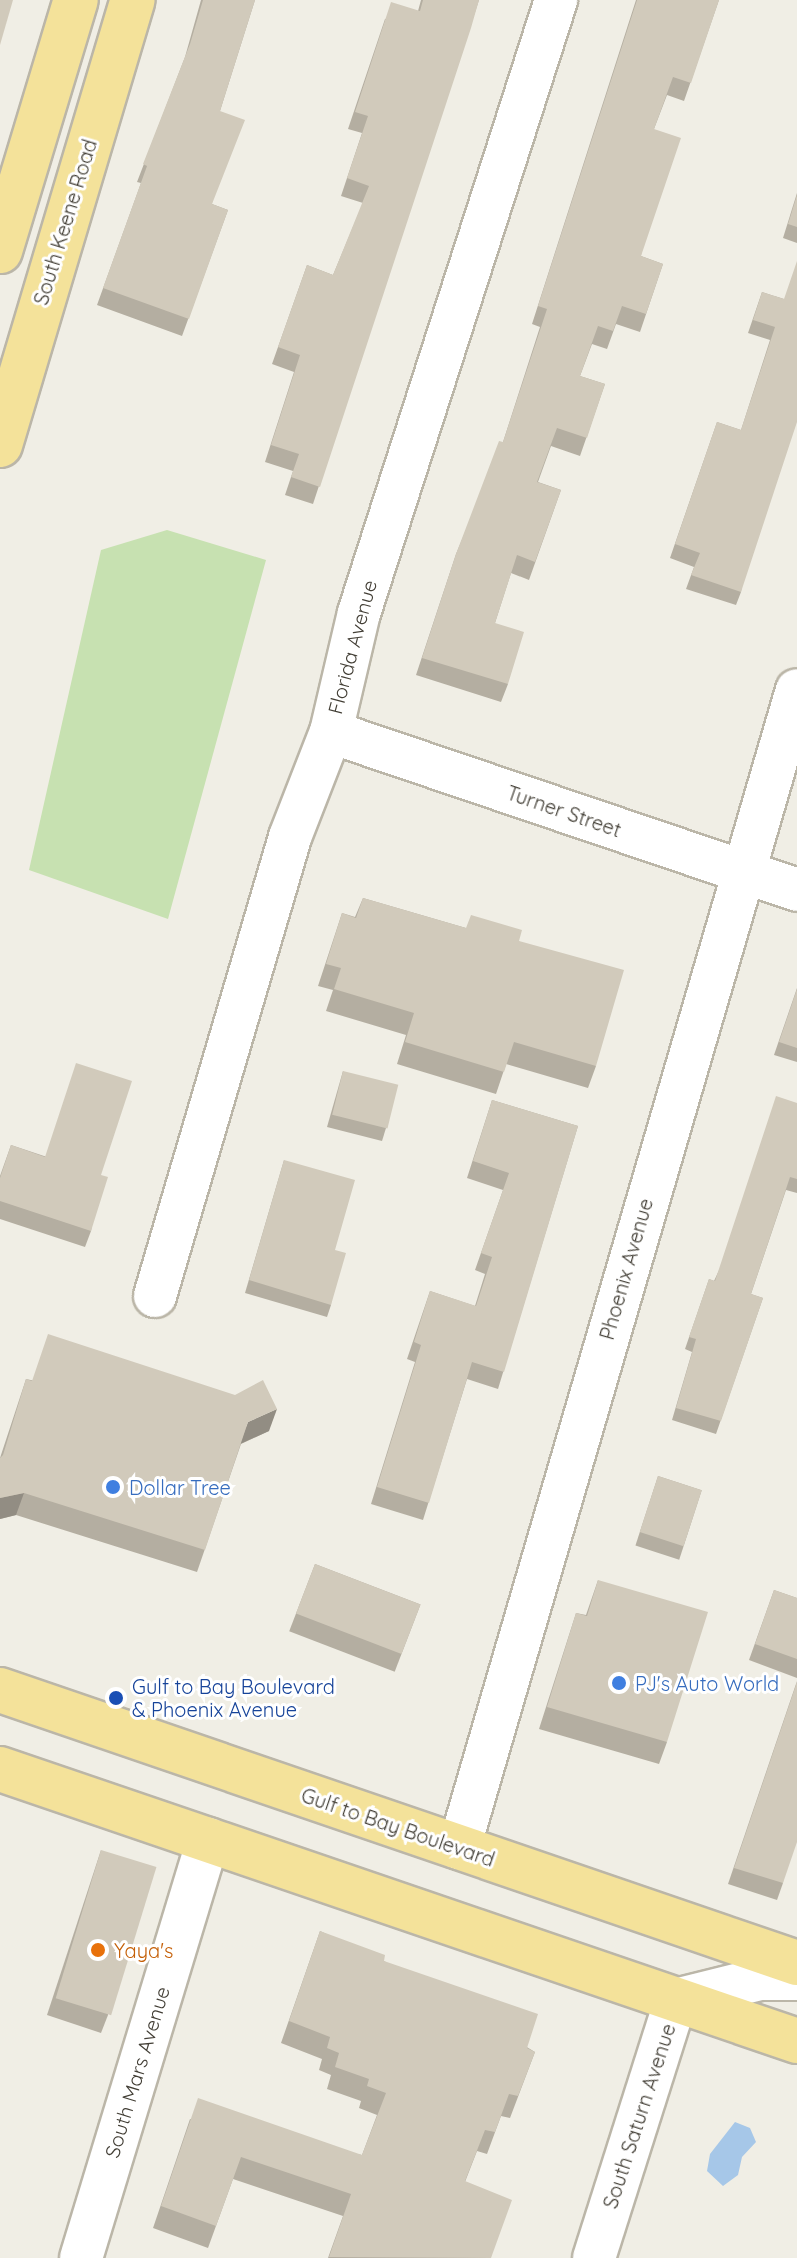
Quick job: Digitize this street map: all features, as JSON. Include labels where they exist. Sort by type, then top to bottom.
[{"type":"main road","points":[[0,251],[76,0]]},
{"type":"main road","name":"South Keene Road","points":[[0,445],[133,0]]},
{"type":"main road","name":"Gulf to Bay Boulevard","points":[[0,1690],[797,1963]]},
{"type":"main road","points":[[0,1769],[797,2041]]},
{"type":"street","name":"Florida Avenue","points":[[155,1296],[290,837],[331,732],[359,613],[556,0]]},
{"type":"street","name":"Phoenix Avenue","points":[[459,1848],[741,871],[797,690]]},
{"type":"street","name":"Turner Street","points":[[331,732],[797,890]]},
{"type":"street","name":"South Mars Avenue","points":[[81,2258],[208,1839]]},
{"type":"street","name":"South Saturn Avenue","points":[[594,2258],[676,2000],[760,1979],[797,1979]]},
{"type":"green space","points":[[167,530],[266,560],[168,919],[29,870],[101,550]]},
{"type":"water","points":[[735,2122],[750,2128],[756,2142],[742,2157],[738,2175],[723,2186],[707,2171],[710,2154]]},
{"type":"building","points":[[0,0],[13,0],[0,45]]},
{"type":"building","points":[[203,0],[255,0],[220,111],[245,120],[212,204],[228,210],[189,319],[103,288],[147,166],[143,164],[190,44]]},
{"type":"building","points":[[423,0],[479,0],[320,487],[291,477],[299,454],[271,445],[300,355],[278,347],[307,265],[333,275],[369,186],[347,178],[368,116],[355,112],[391,2],[420,11]]},
{"type":"building","points":[[637,0],[719,0],[691,83],[673,77],[654,129],[681,138],[641,256],[663,264],[646,314],[622,306],[613,331],[598,326],[580,376],[605,384],[587,438],[557,428],[537,482],[561,490],[535,562],[517,555],[495,623],[524,632],[508,684],[422,658],[456,554],[499,441],[503,442],[547,309],[538,306]]},
{"type":"building","points":[[797,195],[797,227],[788,224]]},
{"type":"building","points":[[797,261],[797,422],[741,592],[691,575],[700,553],[675,544],[717,422],[741,430],[775,327],[753,320],[762,292],[784,299]]},
{"type":"building","points":[[363,898],[466,928],[471,915],[522,930],[519,941],[624,970],[596,1066],[514,1042],[504,1072],[405,1042],[414,1013],[334,989],[341,968],[326,964],[342,913],[356,918]]},
{"type":"building","points":[[797,989],[797,1048],[779,1042]]},
{"type":"building","points":[[76,1063],[132,1081],[101,1175],[108,1177],[91,1231],[0,1201],[0,1178],[11,1145],[45,1157]]},
{"type":"building","points":[[343,1071],[398,1085],[387,1128],[332,1115]]},
{"type":"building","points":[[776,1096],[797,1103],[797,1179],[790,1177],[751,1294],[763,1298],[721,1421],[676,1408],[696,1339],[689,1337],[709,1279],[715,1281]]},
{"type":"building","points":[[492,1100],[578,1126],[504,1372],[472,1362],[429,1503],[377,1487],[421,1345],[414,1342],[430,1291],[476,1306],[492,1257],[481,1253],[509,1173],[473,1161]]},
{"type":"building","points":[[284,1160],[355,1180],[335,1250],[346,1253],[331,1305],[249,1280]]},
{"type":"building","name":"Dollar Tree","points":[[48,1334],[235,1395],[263,1380],[277,1409],[248,1422],[205,1550],[24,1493],[0,1498],[0,1458],[26,1379],[32,1381]]},
{"type":"building","points":[[658,1476],[702,1490],[684,1546],[640,1532]]},
{"type":"building","points":[[315,1564],[420,1604],[402,1654],[296,1613]]},
{"type":"building","name":"PJ's Auto World","points":[[598,1580],[708,1612],[667,1742],[547,1707],[576,1613],[587,1616]]},
{"type":"building","points":[[774,1590],[797,1598],[797,1659],[755,1644]]},
{"type":"building","points":[[797,1682],[797,1842],[783,1883],[734,1868]]},
{"type":"building","name":"Yaya's","points":[[101,1850],[156,1867],[111,2015],[56,1998]]},
{"type":"building","points":[[320,1931],[385,1955],[384,1961],[538,2014],[527,2048],[535,2052],[518,2096],[509,2094],[495,2132],[485,2130],[465,2181],[512,2200],[491,2258],[329,2257],[351,2194],[241,2157],[216,2226],[161,2206],[198,2098],[362,2155],[386,2093],[367,2086],[369,2079],[335,2067],[339,2053],[327,2048],[330,2037],[289,2021]]},
{"type":"place","name":"Dollar Tree","points":[[113,1487]]},
{"type":"place","name":"PJ's Auto World","points":[[619,1683]]},
{"type":"place","name":"Gulf to Bay Boulevard & Phoenix Avenue","points":[[116,1698]]},
{"type":"place","name":"Yaya's","points":[[98,1950]]}]
